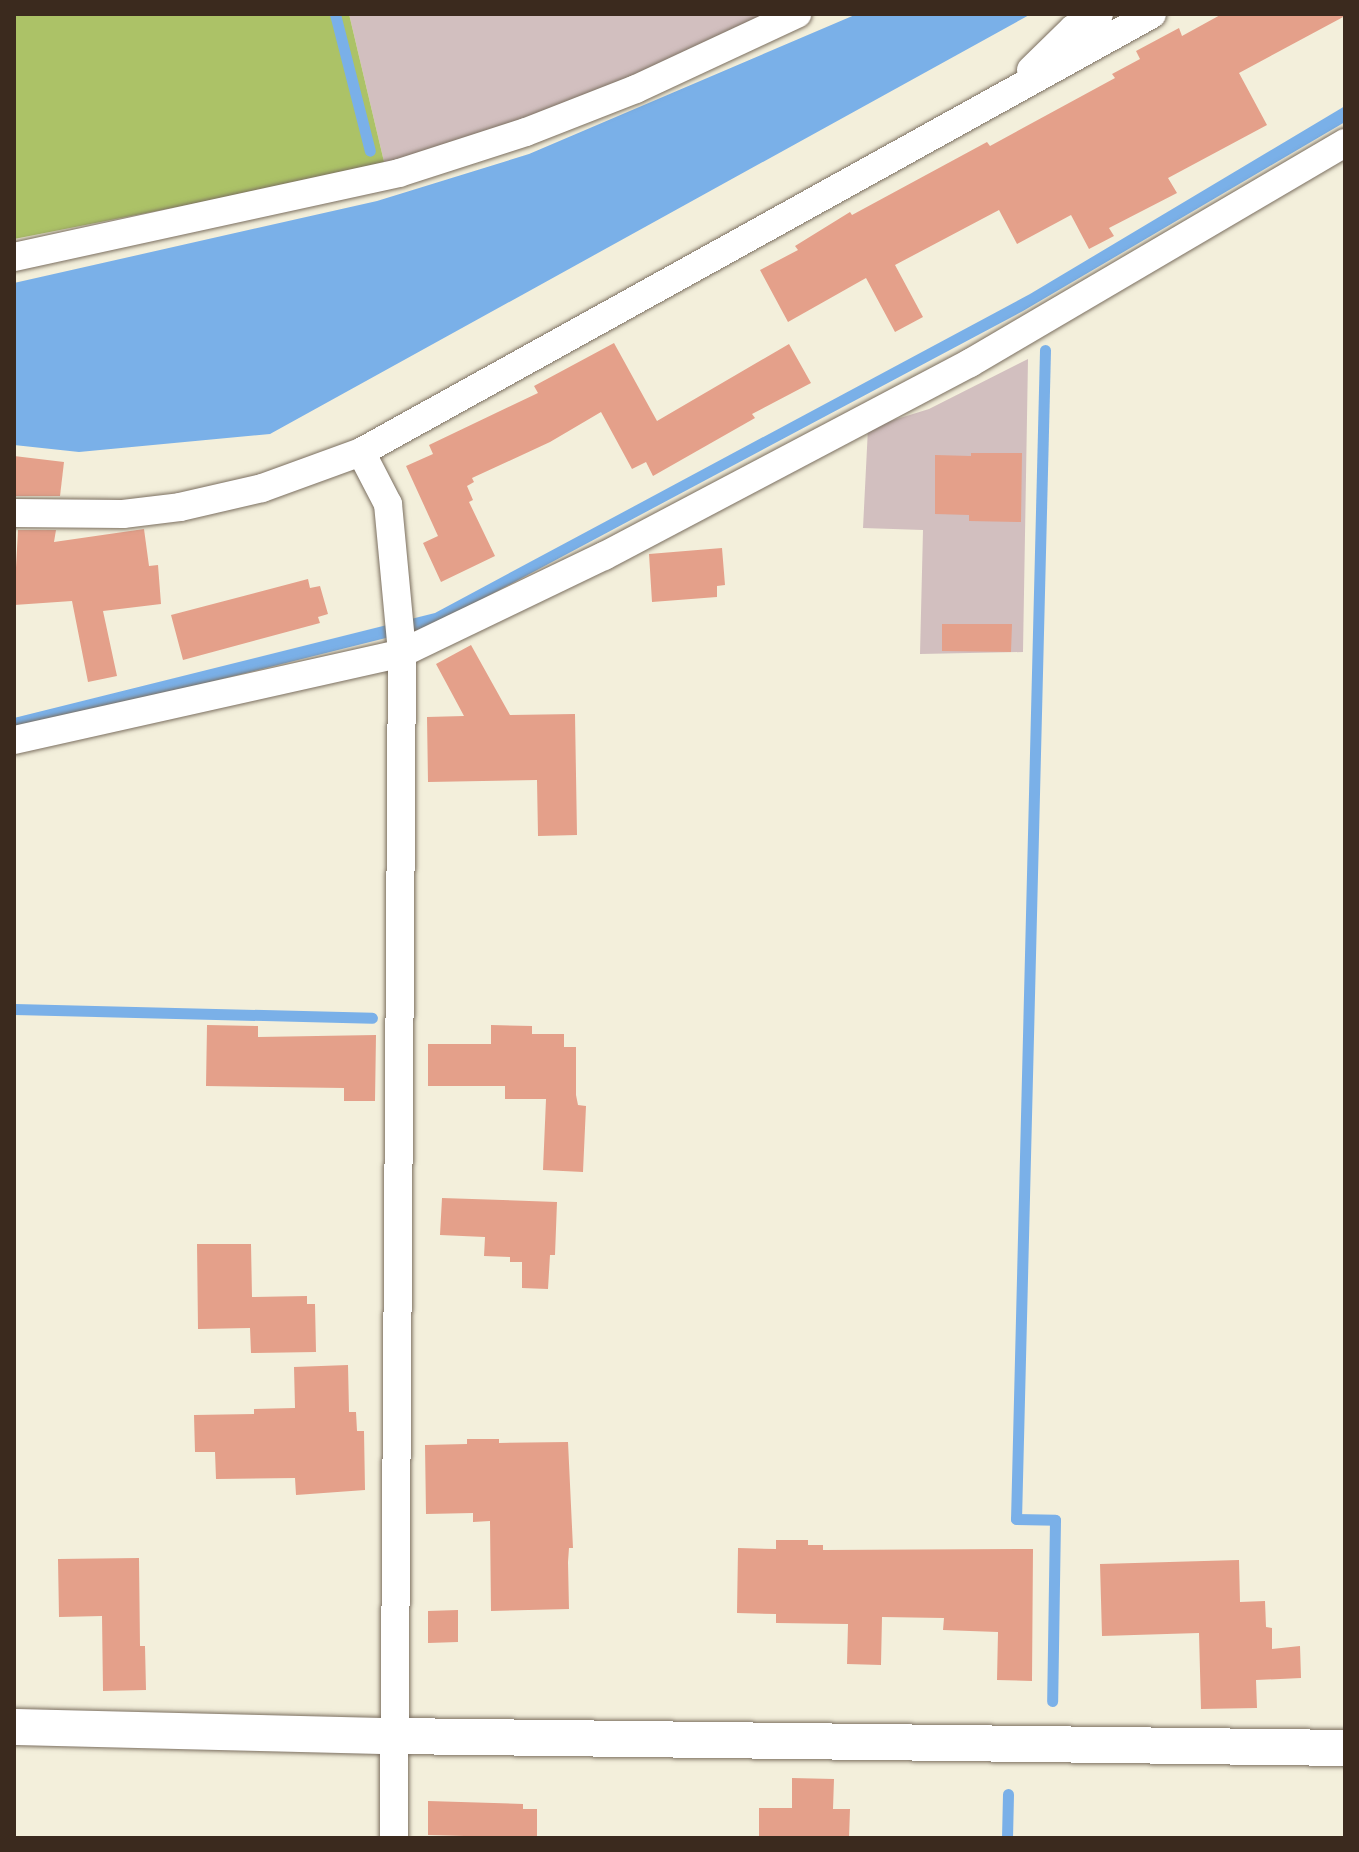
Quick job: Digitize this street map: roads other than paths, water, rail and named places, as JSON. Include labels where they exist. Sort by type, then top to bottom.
[{"type":"street","points":[[14,257],[399,173],[526,132],[636,89],[797,14]]},
{"type":"street","points":[[1008,93],[1073,29],[1099,14]]},
{"type":"street","points":[[14,513],[123,514],[180,507],[262,488],[361,452],[1152,14]]},
{"type":"street","points":[[14,740],[401,635],[604,556],[970,363],[1345,143]]},
{"type":"street","points":[[361,452],[388,504],[401,635],[394,1838]]},
{"type":"street","points":[[14,1727],[394,1736],[1345,1748]]},
{"type":"water","points":[[857,14],[1031,14],[270,434],[79,452],[14,445],[14,283],[377,201],[529,154]]},
{"type":"water","points":[[1345,106],[1345,122],[1023,311],[430,627],[14,731],[14,718],[435,613],[1030,294]]},
{"type":"waterway","points":[[335,14],[370,151]]},
{"type":"waterway","points":[[1045,350],[1016,1519],[1055,1520],[1052,1701]]},
{"type":"waterway","points":[[14,1009],[372,1018]]},
{"type":"waterway","points":[[1007,1838],[1008,1794]]}]
